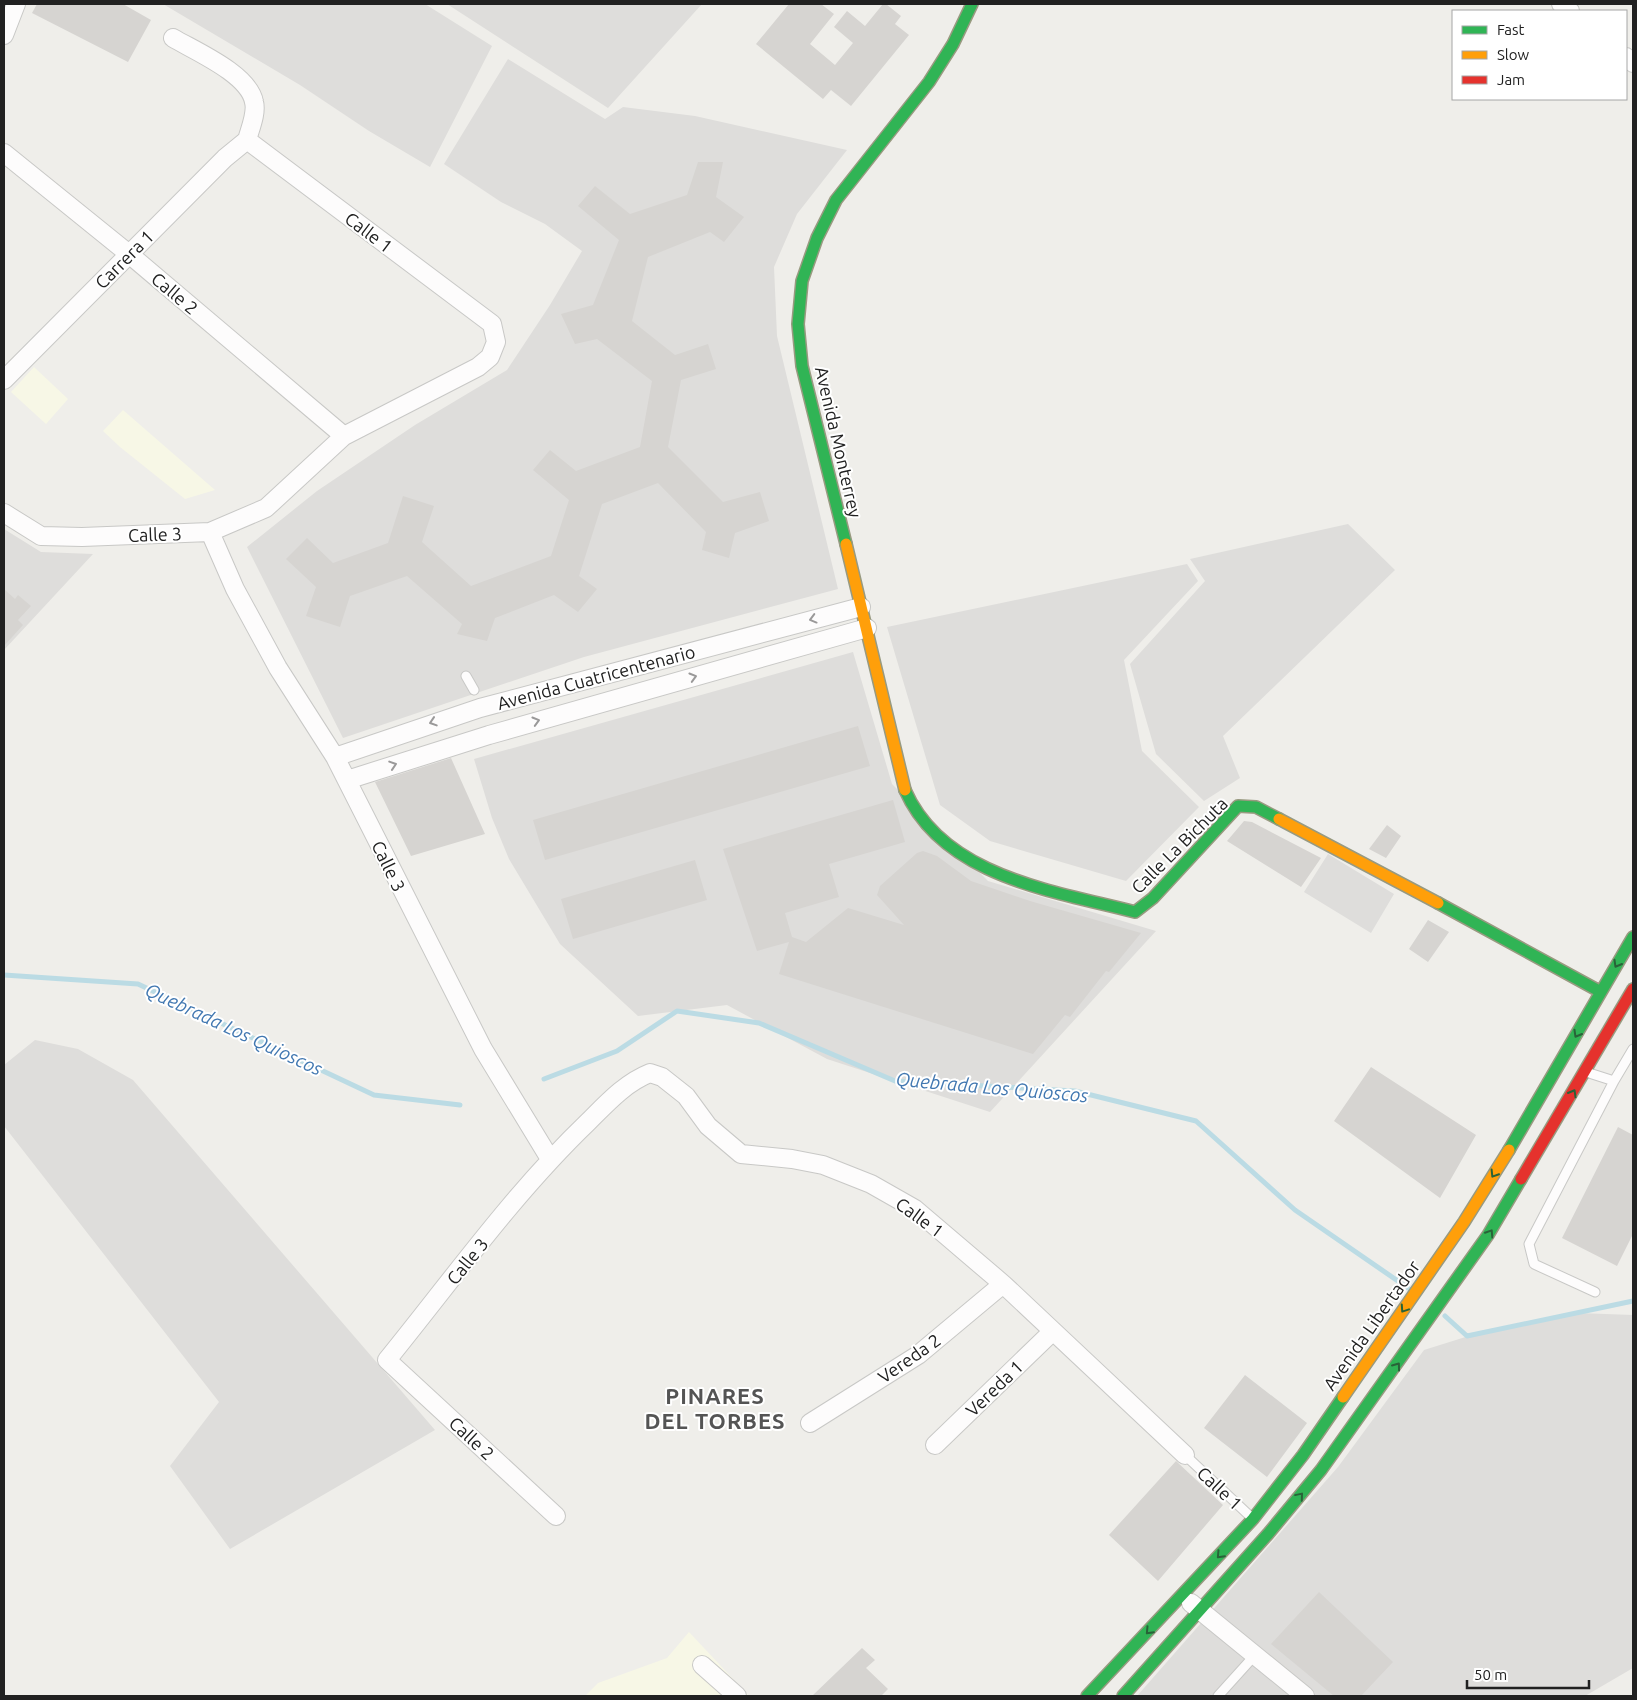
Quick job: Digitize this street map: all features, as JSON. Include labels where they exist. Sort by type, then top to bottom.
[{"type":"main road","name":"Avenida Monterrey","points":[[860,607],[827,463],[807,392],[798,326],[798,301],[813,246],[827,215],[846,184],[873,155],[920,95],[962,29],[972,4]]},
{"type":"main road","name":"Calle La Bichuta","points":[[860,607],[867,628],[905,789],[911,803],[951,846],[980,866],[1015,880],[1135,912],[1153,898],[1238,806],[1256,807],[1388,876],[1601,992]]},
{"type":"main road","name":"Avenida Libertador","points":[[1087,1696],[1253,1519],[1303,1455],[1464,1222],[1515,1140],[1633,937]]},
{"type":"main road","points":[[1122,1696],[1200,1610],[1321,1470],[1408,1350],[1488,1236],[1633,989]]},
{"type":"street","points":[[4,36],[16,4]]},
{"type":"street","points":[[173,38],[232,73],[249,87],[255,102],[247,140]]},
{"type":"street","name":"Carrera 1","points":[[4,380],[225,158],[247,140]]},
{"type":"street","name":"Calle 1","points":[[247,140],[492,324],[496,342],[490,357],[478,367],[344,436]]},
{"type":"street","name":"Calle 2","points":[[4,153],[129,254],[344,436]]},
{"type":"street","points":[[210,532],[266,508],[344,436]]},
{"type":"street","name":"Calle 3","points":[[4,513],[41,536],[82,537],[210,532],[235,589],[278,668],[335,757],[483,1049],[550,1159],[387,1360]]},
{"type":"street","name":"Avenida Cuatricentenario","points":[[335,757],[480,708],[860,607]]},
{"type":"street","name":"Avenida Cuatricentenario","points":[[347,780],[489,735],[867,628]]},
{"type":"street","name":"Calle 1","points":[[550,1159],[619,1091],[638,1078],[650,1073],[662,1077],[686,1096],[708,1126],[741,1154],[792,1159],[823,1165],[871,1184],[915,1210],[1002,1284],[1185,1455]]},
{"type":"street","name":"Vereda 2","points":[[810,1423],[918,1355],[1002,1284]]},
{"type":"street","name":"Vereda 1","points":[[935,1445],[1052,1332]]},
{"type":"street","name":"Calle 2","points":[[387,1360],[556,1516]]},
{"type":"street","points":[[1182,1595],[1305,1696]]},
{"type":"street","points":[[702,1665],[737,1696]]},
{"type":"lane","points":[[466,676],[474,690]]},
{"type":"lane","points":[[1594,1292],[1534,1264],[1529,1244],[1614,1081],[1633,1049]]},
{"type":"lane","points":[[1586,1072],[1614,1081]]},
{"type":"lane","name":"Calle 1","points":[[1185,1455],[1253,1519]]},
{"type":"lane","points":[[1218,1696],[1254,1655]]},
{"type":"shaded area","points":[[163,4],[425,4],[492,46],[430,167],[369,131],[300,85]]},
{"type":"shaded area","points":[[447,4],[702,4],[608,108]]},
{"type":"shaded area","points":[[508,59],[605,119],[623,107],[695,116],[847,150],[797,214],[774,267],[777,336],[838,589],[584,657],[343,738],[247,547],[317,491],[415,425],[507,370],[550,305],[582,251],[545,224],[501,202],[444,164]]},
{"type":"shaded area","points":[[34,367],[68,399],[46,424],[11,392]]},
{"type":"shaded area","points":[[123,410],[215,490],[185,499],[120,447],[103,431]]},
{"type":"shaded area","points":[[1348,524],[1395,570],[1223,736],[1240,778],[1204,801],[1156,754],[1130,664],[1205,581],[1190,559]]},
{"type":"shaded area","points":[[4,529],[41,552],[93,554],[4,650]]},
{"type":"shaded area","points":[[1187,564],[1198,581],[1124,660],[1142,751],[1199,807],[1126,881],[990,841],[940,805],[887,627]]},
{"type":"shaded area","points":[[853,652],[892,784],[988,881],[1156,931],[990,1112],[827,1059],[727,1005],[638,1016],[560,944],[509,859],[492,818],[474,759]]},
{"type":"shaded area","points":[[1328,854],[1394,894],[1371,933],[1304,892]]},
{"type":"shaded area","points":[[35,1040],[78,1049],[133,1080],[435,1430],[230,1549],[170,1466],[219,1402],[4,1126],[4,1065]]},
{"type":"shaded area","points":[[1578,1313],[1633,1315],[1633,1668],[1585,1696],[1137,1696],[1338,1467],[1424,1350],[1491,1329]]},
{"type":"shaded area","points":[[689,1632],[749,1696],[585,1696],[598,1683],[667,1658]]},
{"type":"building","points":[[37,4],[123,4],[151,20],[128,62],[32,13]]},
{"type":"building","points":[[789,4],[821,4],[834,14],[810,44],[835,65],[853,43],[834,27],[847,11],[865,26],[883,4],[886,4],[901,16],[895,24],[909,35],[851,106],[831,90],[823,99],[756,44]]},
{"type":"building","points":[[698,162],[723,162],[716,197],[744,217],[724,242],[710,232],[648,257],[632,321],[675,355],[708,344],[716,369],[681,380],[668,447],[723,502],[760,492],[769,521],[735,533],[729,558],[702,550],[706,532],[658,483],[602,504],[579,576],[597,589],[578,612],[554,595],[495,618],[487,641],[457,634],[462,624],[407,576],[350,596],[340,627],[306,616],[316,587],[286,559],[307,538],[333,563],[388,543],[403,496],[434,506],[422,542],[471,586],[551,556],[569,500],[533,470],[550,450],[576,471],[640,447],[652,381],[597,339],[575,344],[561,314],[593,305],[619,240],[578,206],[595,186],[630,214],[687,195]]},
{"type":"building","points":[[4,589],[15,599],[18,595],[31,606],[18,620],[23,625],[4,646]]},
{"type":"building","points":[[858,726],[870,766],[545,860],[533,820]]},
{"type":"building","points":[[451,758],[485,834],[411,856],[375,782]]},
{"type":"building","points":[[893,800],[905,842],[829,864],[839,897],[785,913],[792,937],[806,942],[848,908],[904,925],[877,895],[880,886],[917,853],[923,851],[937,856],[971,881],[1030,901],[1141,933],[1109,972],[1106,971],[1070,1017],[1065,1015],[1033,1054],[779,974],[789,942],[757,951],[723,849]]},
{"type":"building","points":[[1244,821],[1252,822],[1321,858],[1301,887],[1227,841]]},
{"type":"building","points":[[1387,825],[1401,836],[1386,858],[1369,849]]},
{"type":"building","points":[[695,860],[707,900],[573,939],[561,899]]},
{"type":"building","points":[[1428,920],[1449,932],[1428,962],[1409,949]]},
{"type":"building","points":[[1371,1067],[1476,1135],[1440,1198],[1334,1121]]},
{"type":"building","points":[[1618,1127],[1633,1135],[1633,1234],[1617,1266],[1562,1238]]},
{"type":"building","points":[[1245,1375],[1307,1423],[1267,1477],[1204,1428]]},
{"type":"building","points":[[1176,1461],[1223,1505],[1158,1581],[1109,1535]]},
{"type":"building","points":[[1319,1592],[1393,1662],[1361,1696],[1334,1696],[1271,1644]]},
{"type":"building","points":[[862,1648],[875,1660],[866,1668],[888,1689],[881,1696],[812,1696]]},
{"type":"waterway","name":"Quebrada Los Quioscos","points":[[4,975],[138,984],[374,1095],[460,1105]]},
{"type":"waterway","name":"Quebrada Los Quioscos","points":[[544,1079],[617,1051],[677,1011],[759,1023],[895,1081],[1075,1091],[1196,1121],[1295,1210],[1408,1288]]},
{"type":"waterway","name":"Quebrada Los Quioscos","points":[[1445,1316],[1467,1336],[1633,1301]]},
{"type":"traffic: fast","points":[[846,544],[802,366],[798,324],[802,281],[817,238],[836,200],[929,82],[953,44],[972,4]]},
{"type":"traffic: fast","points":[[905,790],[922,819],[946,843],[973,861],[1004,876],[1037,887],[1135,912],[1153,898],[1238,806],[1256,807],[1279,819]]},
{"type":"traffic: fast","points":[[1438,903],[1601,992]]},
{"type":"traffic: fast","points":[[1509,1150],[1633,937]]},
{"type":"traffic: fast","points":[[1123,1696],[1268,1534],[1321,1470],[1488,1235],[1521,1179]]},
{"type":"traffic: fast","points":[[1087,1696],[1253,1519],[1303,1455],[1343,1397]]},
{"type":"traffic: slow","points":[[846,544],[905,790]]},
{"type":"traffic: slow","points":[[1279,819],[1438,903]]},
{"type":"traffic: slow","points":[[1343,1397],[1464,1222],[1509,1150]]},
{"type":"traffic: jam","points":[[1521,1179],[1633,989]]},
{"type":"district","name":"PINARES DEL TORBES","points":[[715,1408]]}]
